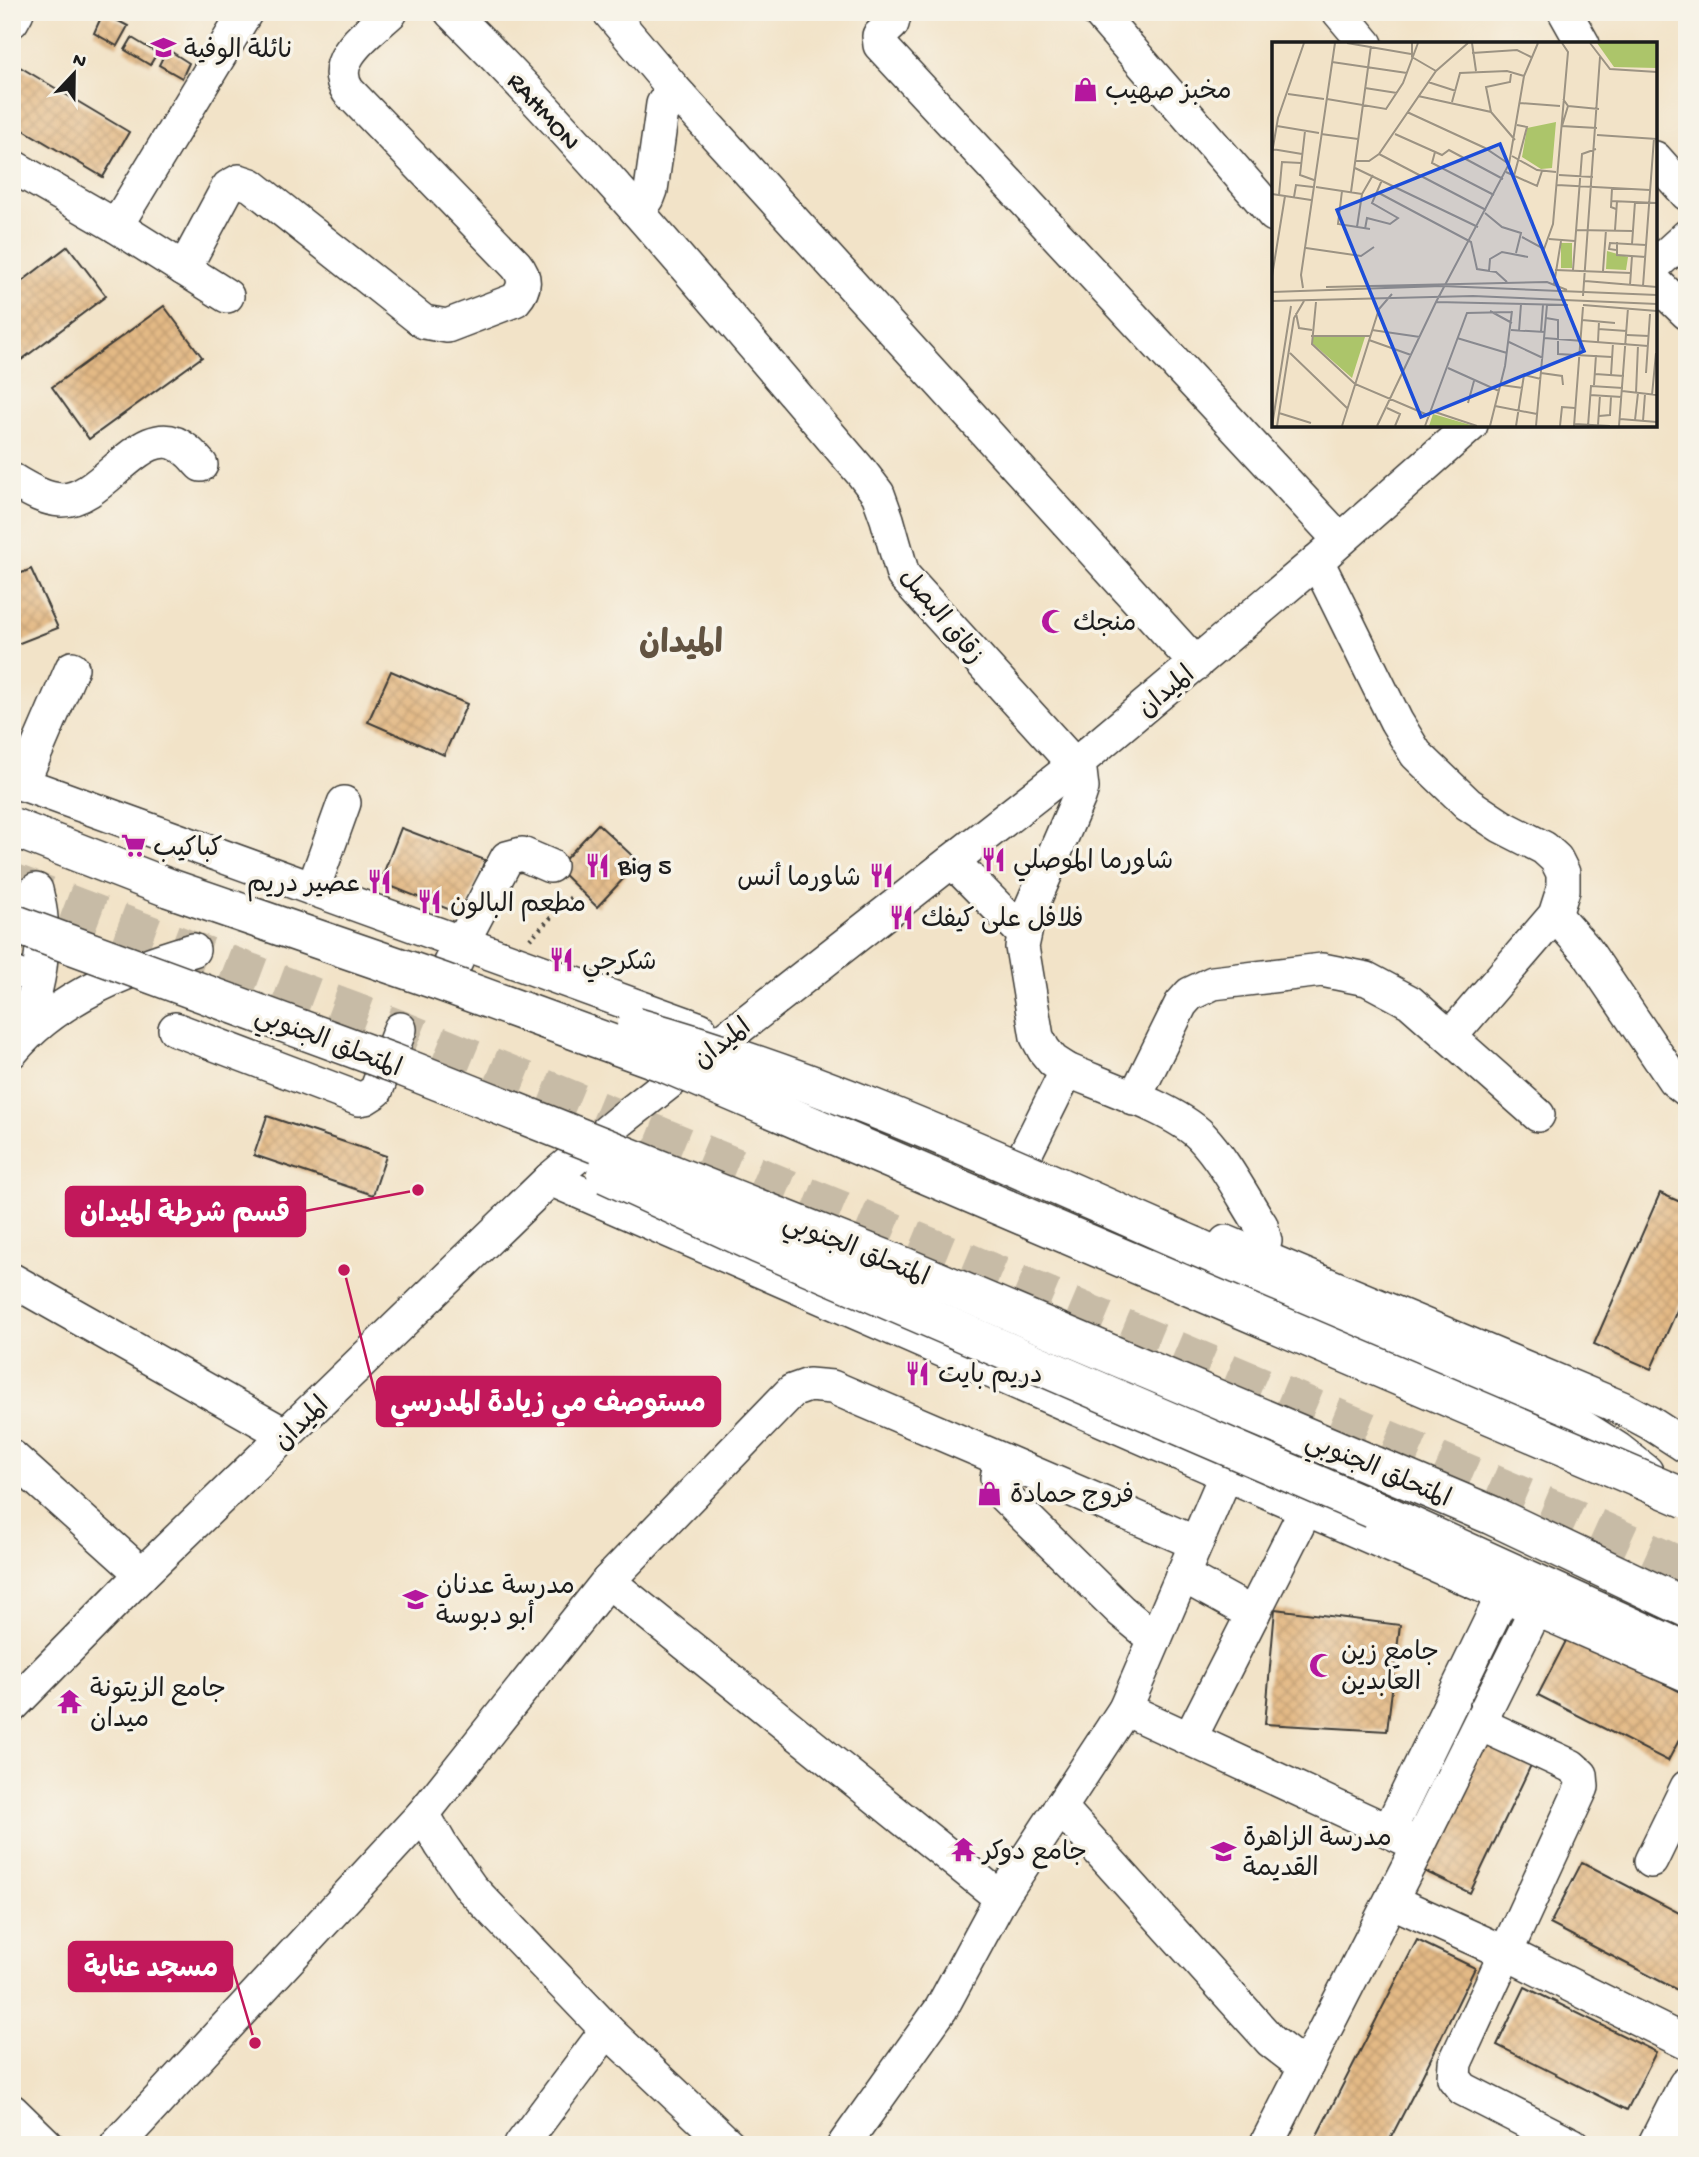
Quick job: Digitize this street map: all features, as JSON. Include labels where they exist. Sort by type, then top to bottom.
[{"type":"main road","points":[[12,827],[169,888],[450,967],[506,991],[629,1025],[829,1089],[1195,1246],[1572,1423],[1616,1451],[1672,1501]]},
{"type":"main road","name":"المتحلق الجنوبي","points":[[12,923],[397,1046],[905,1267],[1491,1515],[1687,1608]]},
{"type":"main road","points":[[450,967],[1672,1501]]},
{"type":"main road","points":[[397,1046],[494,1120],[716,1225],[1373,1509],[1687,1652]]},
{"type":"main road","points":[[1657,2145],[1687,2085]]},
{"type":"street","points":[[12,21],[17,12]]},
{"type":"street","points":[[116,226],[246,12]]},
{"type":"street","points":[[184,270],[228,187],[239,181],[251,186],[424,322],[447,326],[515,300],[522,292],[525,282],[522,272],[342,82],[341,69],[345,58],[391,12]]},
{"type":"street","name":"RAHMON","points":[[451,12],[512,72],[637,211]]},
{"type":"street","points":[[610,12],[673,88],[1196,664]]},
{"type":"street","points":[[895,12],[892,24],[879,36],[880,45],[1328,550],[1396,721],[1416,754],[1468,804],[1501,826],[1544,848],[1556,859],[1563,873],[1563,890],[1555,915],[1450,1037]]},
{"type":"street","points":[[1098,12],[1272,213]]},
{"type":"street","points":[[1339,12],[1364,42]]},
{"type":"street","points":[[1565,12],[1582,42]]},
{"type":"street","points":[[637,211],[651,190],[663,104],[673,88]]},
{"type":"street","points":[[1657,160],[1687,194]]},
{"type":"street","points":[[12,166],[116,226],[227,296]]},
{"type":"street","name":"زقاق البصل","points":[[637,211],[862,473],[883,507],[904,575],[1076,764]]},
{"type":"street","points":[[1657,263],[1687,236]]},
{"type":"street","points":[[1657,284],[1687,313]]},
{"type":"street","name":"الميدان","points":[[12,1706],[142,1574],[551,1179],[621,1120],[1076,764],[1328,550],[1463,428]]},
{"type":"street","points":[[12,480],[49,499],[80,497],[94,489],[142,447],[164,441],[185,449],[201,465]]},
{"type":"street","points":[[72,668],[17,782],[313,889],[450,967],[510,960],[821,1072],[1622,1408],[1685,1440],[1672,1501]]},
{"type":"street","points":[[1076,764],[1080,771],[1082,788],[1030,910],[1023,933],[1023,962],[1037,1037],[1053,1061],[1067,1070],[1187,1124],[1206,1142],[1261,1225],[1265,1241],[1261,1256]]},
{"type":"street","points":[[313,889],[344,803]]},
{"type":"street","points":[[450,967],[507,858],[522,854],[550,866]]},
{"type":"street","points":[[952,861],[1023,933]]},
{"type":"street","points":[[16,1046],[40,979],[42,912],[36,891]]},
{"type":"street","points":[[1555,915],[1586,950],[1674,1080],[1687,1090]]},
{"type":"street","points":[[16,1046],[50,1017],[106,983],[155,961],[193,950]]},
{"type":"street","points":[[1134,1099],[1181,1004],[1190,994],[1213,983],[1322,970],[1367,979],[1410,1002],[1538,1115]]},
{"type":"street","points":[[175,1029],[359,1099],[376,1091],[397,1046]]},
{"type":"street","points":[[996,1213],[1067,1070]]},
{"type":"street","points":[[551,1179],[1687,1675]]},
{"type":"street","points":[[12,1280],[286,1435]]},
{"type":"street","points":[[119,2144],[424,1814],[608,1581],[792,1391],[809,1385],[832,1387],[1196,1543]]},
{"type":"street","points":[[12,1457],[142,1574]]},
{"type":"street","points":[[1001,1460],[996,1478],[1004,1496],[1121,1611],[1155,1639]]},
{"type":"street","points":[[844,2145],[940,2009],[1001,1898],[1125,1709],[1226,1474]]},
{"type":"street","points":[[1190,1738],[1306,1509]]},
{"type":"street","points":[[1182,1575],[1253,1614]]},
{"type":"street","points":[[608,1581],[1001,1898]]},
{"type":"street","points":[[1389,1831],[1503,1595]]},
{"type":"street","points":[[1266,2145],[1536,1609]]},
{"type":"street","points":[[1125,1709],[1419,1845]]},
{"type":"street","points":[[1480,1724],[1572,1766],[1583,1781],[1581,1793],[1455,2063],[1454,2078],[1463,2089],[1573,2145]]},
{"type":"street","points":[[1651,1861],[1687,1787]]},
{"type":"street","points":[[1060,1807],[1271,2041],[1307,2065]]},
{"type":"street","points":[[424,1814],[440,1845],[471,1888],[607,2030],[729,2145]]},
{"type":"street","points":[[1391,1901],[1506,1953],[1687,2043]]},
{"type":"street","points":[[521,2145],[607,2030]]},
{"type":"street","points":[[12,2111],[47,2145]]},
{"type":"path","points":[[510,960],[572,896]]},
{"type":"building","points":[[103,13],[128,26],[117,46],[94,33]]},
{"type":"building","points":[[132,38],[157,53],[150,65],[125,50]]},
{"type":"building","points":[[167,49],[189,63],[182,78],[159,65]]},
{"type":"building","points":[[15,64],[129,132],[103,177],[12,123],[12,69]]},
{"type":"building","points":[[68,246],[106,296],[12,367],[12,289]]},
{"type":"building","points":[[164,306],[202,357],[89,439],[52,387]]},
{"type":"building","points":[[31,569],[58,628],[12,646],[12,577]]},
{"type":"building","points":[[391,671],[467,704],[444,755],[368,722]]},
{"type":"building","name":"Big 5","points":[[598,824],[639,862],[597,907],[557,868]]},
{"type":"building","points":[[401,828],[485,860],[463,915],[380,882]]},
{"type":"building","points":[[267,1116],[386,1156],[373,1195],[254,1155]]},
{"type":"building","points":[[1660,1193],[1687,1205],[1687,1288],[1651,1369],[1594,1344]]},
{"type":"building","name":"جامع زين العابدين","points":[[1275,1609],[1400,1625],[1387,1731],[1265,1724]]},
{"type":"building","points":[[1569,1635],[1687,1695],[1687,1725],[1668,1761],[1538,1695]]},
{"type":"building","points":[[1482,1739],[1532,1763],[1470,1893],[1420,1869]]},
{"type":"building","points":[[1582,1862],[1687,1917],[1687,1995],[1550,1924]]},
{"type":"building","points":[[1417,1940],[1475,1968],[1416,2089],[1387,2145],[1312,2145]]},
{"type":"building","points":[[1525,1987],[1656,2052],[1627,2110],[1497,2045]]},
{"type":"tunnel","points":[[12,882],[400,1029],[956,1257],[1577,1519],[1687,1569]]},
{"type":"place","name":"نائلة الوفية","points":[[164,48]]},
{"type":"place","name":"مخبز صهيب","points":[[1085,89]]},
{"type":"place","name":"منجك","points":[[1053,621]]},
{"type":"place","name":"كباكيب","points":[[133,846]]},
{"type":"place","name":"شاورما الموصلي","points":[[993,859]]},
{"type":"place","name":"Big 5","points":[[598,865]]},
{"type":"place","name":"شاورما أنس","points":[[881,876]]},
{"type":"place","name":"عصير دريم","points":[[380,882]]},
{"type":"place","name":"مطعم البالون","points":[[430,902]]},
{"type":"place","name":"فلافل على كيفك","points":[[901,917]]},
{"type":"place","name":"شكرجي","points":[[562,960]]},
{"type":"place","name":"قسم شرطة الميدان","points":[[418,1190]]},
{"type":"place","name":"مستوصف مي زيادة المدرسي","points":[[344,1270]]},
{"type":"place","name":"دريم بايت","points":[[918,1373]]},
{"type":"place","name":"فروج حمادة","points":[[990,1493]]},
{"type":"place","name":"مدرسة عدنان أبو دبوسة","points":[[416,1599]]},
{"type":"place","name":"جامع زين العابدين","points":[[1321,1665]]},
{"type":"place","name":"جامع الزيتونة ميدان","points":[[70,1702]]},
{"type":"place","name":"جامع دوكر","points":[[963,1850]]},
{"type":"place","name":"مدرسة الزاهرة القديمة","points":[[1223,1851]]},
{"type":"place","name":"مسجد عنابة","points":[[255,2043]]},
{"type":"district","name":"الميدان","points":[[681,640]]}]
